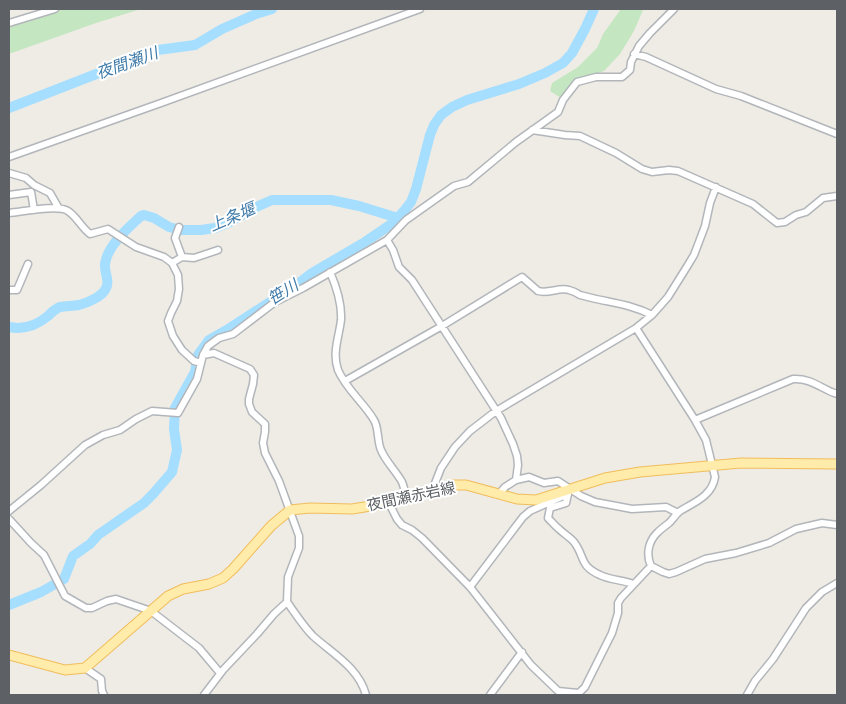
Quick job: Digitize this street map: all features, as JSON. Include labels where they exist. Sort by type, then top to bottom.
[{"type":"main road","name":"夜間瀬赤岩線","points":[[290,510],[310,508],[352,509],[388,503],[452,485],[466,485],[517,499],[536,500],[605,478],[640,472],[741,463],[837,464]]},
{"type":"main road","points":[[9,655],[65,670],[85,668],[168,596],[183,589],[209,584],[223,578],[270,526],[290,510]]},
{"type":"street","points":[[9,23],[55,9]]},
{"type":"street","points":[[9,157],[420,9]]},
{"type":"street","points":[[9,511],[85,445],[103,435],[120,430],[152,411],[175,413],[197,379],[198,362],[208,346],[219,338],[232,334],[275,302],[387,240],[406,220],[454,186],[468,182],[532,130],[558,112],[563,100],[577,82],[596,76],[622,78],[630,70],[634,54],[639,46],[674,9]]},
{"type":"street","points":[[634,54],[716,89],[741,96],[837,134]]},
{"type":"street","points":[[532,130],[566,136],[580,136],[616,153],[642,169],[652,172],[678,171],[753,204],[777,223],[785,222],[796,215],[806,212],[823,198],[837,196]]},
{"type":"street","points":[[9,173],[26,178],[34,185],[50,193],[58,207]]},
{"type":"street","points":[[432,491],[441,468],[455,447],[470,431],[496,410],[636,328],[668,298],[694,255],[705,226],[716,187]]},
{"type":"street","points":[[9,195],[30,192],[34,210]]},
{"type":"street","points":[[9,213],[58,207],[67,210],[84,230],[90,234],[108,229],[122,239],[164,257],[172,263],[178,275],[179,289],[177,301],[168,321],[173,336],[182,350],[198,362]]},
{"type":"street","points":[[178,230],[175,238],[182,257]]},
{"type":"street","points":[[387,240],[399,267],[412,280],[496,410],[517,456],[516,480]]},
{"type":"street","points":[[172,263],[182,257],[194,258],[218,250]]},
{"type":"street","points":[[9,290],[17,290],[28,264]]},
{"type":"street","points":[[330,272],[338,290],[340,303],[341,319],[335,352],[338,370],[376,422],[380,449],[402,482],[407,497]]},
{"type":"street","points":[[345,381],[442,326],[522,277],[542,292],[569,290],[581,295],[626,305],[652,315]]},
{"type":"street","points":[[636,328],[706,440],[715,477],[709,492],[702,499],[678,513],[657,533],[652,540],[648,553],[648,560],[651,566],[669,574],[705,559],[769,543],[796,529],[822,523],[837,525]]},
{"type":"street","points":[[203,355],[214,353],[224,356],[250,369],[254,375],[249,404],[252,412],[265,424],[263,443],[265,453],[279,481],[299,536],[299,548],[288,577],[287,602],[312,634],[359,677],[366,695]]},
{"type":"street","points":[[695,420],[793,379],[801,378],[812,381],[837,394]]},
{"type":"street","points":[[499,494],[505,487],[516,480],[529,477],[544,483],[558,481],[563,483],[569,491],[588,499],[617,507],[642,509],[666,507],[678,513]]},
{"type":"street","points":[[569,491],[566,503],[550,508],[548,518],[574,542],[584,564],[593,571],[600,575],[634,584]]},
{"type":"street","points":[[470,587],[523,517],[530,511],[569,491]]},
{"type":"street","points":[[388,503],[402,526],[412,530],[422,538],[470,587],[531,665],[558,691],[575,694],[585,687],[612,632],[618,613],[618,603],[651,566]]},
{"type":"street","points":[[9,519],[44,555],[65,596],[86,608],[92,608],[116,599],[151,611],[199,648],[220,673]]},
{"type":"street","points":[[747,695],[806,608],[822,592],[837,583]]},
{"type":"street","points":[[204,695],[220,673],[287,602]]},
{"type":"street","points":[[490,695],[522,652]]},
{"type":"street","points":[[85,668],[101,679],[104,695]]},
{"type":"green space","points":[[63,9],[141,9],[9,54],[9,27]]},
{"type":"green space","points":[[621,9],[645,9],[620,54],[604,71],[578,80],[561,98],[550,91],[552,83],[578,67],[597,48],[603,34]]},
{"type":"waterway","name":"夜間瀬川","points":[[9,108],[158,50],[195,45],[222,29],[272,9]]},
{"type":"waterway","name":"笹川","points":[[9,605],[41,592],[64,579],[73,556],[90,544],[98,535],[144,503],[172,472],[177,450],[174,429],[175,408],[195,372],[198,355],[209,340],[393,223],[411,202],[430,135],[441,115],[467,100],[519,84],[563,63],[572,53],[594,9]]},
{"type":"waterway","name":"上条堰","points":[[9,327],[20,328],[34,325],[60,307],[82,304],[100,295],[107,287],[105,264],[110,251],[124,232],[144,215],[180,230],[201,230],[215,228],[230,222],[272,200],[331,200],[398,218]]}]
